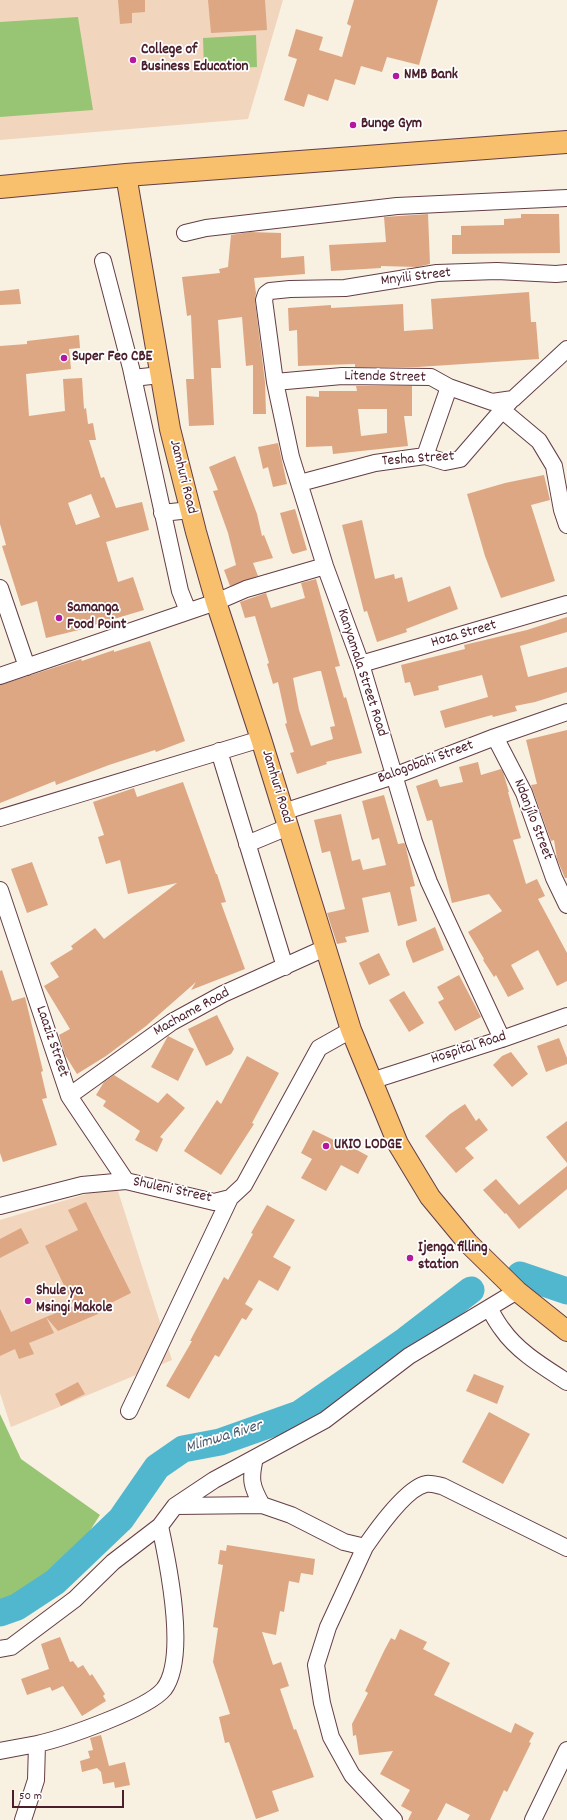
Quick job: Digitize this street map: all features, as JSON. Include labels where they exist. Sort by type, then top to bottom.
[{"type":"highway","points":[[0,187],[126,175],[567,142]]},
{"type":"main road","name":"Jamhuri Road","points":[[126,175],[170,429],[190,510],[216,602],[351,1030],[398,1144],[430,1197],[468,1243],[517,1291],[567,1331]]},
{"type":"street","points":[[185,233],[206,228],[397,206],[567,198]]},
{"type":"street","points":[[103,261],[133,378],[180,591],[188,612]]},
{"type":"street","name":"Mnyili Street","points":[[266,294],[270,291],[290,289],[345,288],[437,273],[497,271],[556,274],[567,273]]},
{"type":"street","name":"Kanyamala Street Road","points":[[266,294],[264,300],[275,382],[290,457],[300,483],[325,566],[361,664],[414,842],[429,882],[502,1040]]},
{"type":"street","points":[[567,349],[507,405],[539,441],[554,466],[562,510],[567,525]]},
{"type":"street","points":[[133,378],[160,375]]},
{"type":"street","name":"Litende Street","points":[[275,382],[342,376],[431,378],[448,387],[492,402],[507,405]]},
{"type":"street","points":[[425,456],[448,387]]},
{"type":"street","name":"Tesha Street","points":[[300,483],[375,463],[425,456],[445,462],[460,459],[507,405]]},
{"type":"street","points":[[149,456],[176,453]]},
{"type":"street","points":[[162,512],[190,510]]},
{"type":"street","points":[[0,676],[188,612],[246,589],[325,566]]},
{"type":"street","points":[[0,588],[27,668]]},
{"type":"street","name":"Hoza Street","points":[[361,664],[567,604]]},
{"type":"street","name":"Balogobahi Street","points":[[247,844],[286,820],[495,737],[567,712]]},
{"type":"street","name":"Ndanjílo Street","points":[[495,737],[524,793],[554,878],[567,905]]},
{"type":"street","points":[[0,818],[219,752],[260,738]]},
{"type":"street","points":[[219,752],[285,968]]},
{"type":"street","name":"Laaziz Street","points":[[0,890],[69,1096],[126,1181]]},
{"type":"street","name":"Machame Road","points":[[69,1096],[172,1022],[223,994],[285,968],[326,948]]},
{"type":"street","name":"Hospital Road","points":[[371,1081],[502,1040],[567,1016]]},
{"type":"street","name":"Shuleni Street","points":[[0,1206],[82,1185],[126,1181],[214,1202],[230,1198],[244,1186],[319,1048],[351,1030]]},
{"type":"street","points":[[130,1411],[230,1198]]},
{"type":"street","points":[[0,1649],[11,1647],[75,1599],[113,1562],[160,1526],[175,1506],[214,1480],[325,1420],[409,1356],[517,1291]]},
{"type":"street","points":[[489,1308],[502,1330],[513,1343],[533,1359],[567,1382]]},
{"type":"street","points":[[255,1458],[251,1478],[254,1492],[262,1506]]},
{"type":"street","points":[[394,1820],[352,1776],[331,1737],[322,1703],[316,1665],[328,1627],[365,1547],[392,1509],[415,1490],[426,1484],[442,1486],[567,1548]]},
{"type":"street","points":[[175,1506],[262,1506],[291,1515],[344,1542],[365,1547]]},
{"type":"street","points":[[0,1751],[56,1740],[133,1710],[157,1696],[165,1688],[172,1672],[176,1632],[170,1575],[160,1526]]},
{"type":"street","points":[[23,1820],[36,1780],[37,1744]]},
{"type":"street","points":[[533,1820],[567,1750]]},
{"type":"shaded area","name":"College of Business Education","points":[[0,0],[283,0],[248,119],[0,140]]},
{"type":"shaded area","points":[[116,1185],[172,1360],[11,1427],[0,1393],[0,1220]]},
{"type":"green space","points":[[78,17],[93,110],[0,117],[0,22]]},
{"type":"green space","points":[[256,35],[257,67],[204,69],[203,38]]},
{"type":"green space","points":[[541,1276],[567,1284],[567,1301]]},
{"type":"green space","points":[[0,1414],[21,1459],[100,1515],[42,1605],[0,1622]]},
{"type":"building","points":[[118,0],[145,0],[145,12],[132,13],[132,23],[120,24]]},
{"type":"building","points":[[208,0],[265,0],[267,30],[211,33]]},
{"type":"building","points":[[354,0],[438,0],[419,65],[387,57],[382,72],[361,66],[355,85],[335,79],[328,101],[308,94],[304,107],[284,100],[297,59],[288,56],[296,29],[323,37],[319,50],[342,57],[351,26],[347,24]]},
{"type":"building","points":[[428,214],[430,264],[417,267],[381,266],[381,268],[331,271],[329,245],[386,242],[384,217]]},
{"type":"building","points":[[521,214],[559,214],[560,253],[452,254],[452,235],[461,235],[461,226],[504,225],[504,219],[521,218]]},
{"type":"building","points":[[250,232],[281,233],[281,258],[304,256],[305,274],[254,278],[256,293],[255,301],[265,382],[266,414],[253,414],[253,365],[246,366],[242,317],[218,320],[221,368],[211,368],[214,425],[189,426],[186,379],[194,379],[191,315],[187,316],[182,277],[220,273],[219,269],[228,267],[231,235]]},
{"type":"building","points":[[19,289],[21,304],[0,305],[0,291]]},
{"type":"building","points":[[529,292],[531,322],[536,322],[539,359],[418,367],[355,367],[355,364],[298,366],[297,330],[289,331],[288,308],[331,305],[331,308],[403,304],[404,331],[433,329],[431,299]]},
{"type":"building","points":[[79,335],[80,348],[69,349],[71,369],[26,374],[29,416],[65,411],[63,379],[82,378],[84,409],[86,408],[88,424],[93,423],[96,440],[89,440],[101,478],[104,477],[116,508],[142,502],[149,530],[106,542],[118,582],[133,577],[144,610],[87,628],[46,638],[37,601],[21,606],[2,546],[6,545],[0,524],[0,346],[27,344],[27,341]],"holes":[[[91,494],[100,517],[76,525],[68,503]]]},
{"type":"building","points":[[356,386],[412,386],[412,416],[404,416],[408,446],[333,454],[332,446],[306,447],[306,396],[319,397],[319,391],[357,391]],"holes":[[[358,409],[387,409],[387,433],[361,436]]]},
{"type":"building","points":[[278,443],[287,484],[273,487],[268,467],[263,469],[258,447]]},
{"type":"building","points":[[235,456],[257,514],[262,536],[264,535],[273,558],[253,563],[258,576],[230,586],[224,570],[236,565],[228,533],[213,491],[218,490],[209,467]]},
{"type":"building","points":[[544,475],[550,500],[531,505],[555,581],[501,598],[485,556],[467,494],[505,483]]},
{"type":"building","points":[[295,509],[307,550],[293,554],[291,552],[280,513]]},
{"type":"building","points":[[362,520],[375,579],[394,574],[395,579],[402,577],[408,602],[450,586],[458,609],[406,629],[407,632],[377,642],[367,611],[364,612],[342,525]]},
{"type":"building","points":[[316,579],[340,666],[335,667],[344,698],[346,697],[362,753],[326,762],[327,764],[297,774],[290,753],[294,752],[285,724],[287,723],[278,682],[273,684],[267,664],[269,663],[255,616],[245,618],[240,602],[266,593],[271,608],[305,598],[301,583]],"holes":[[[321,671],[335,726],[330,727],[333,739],[311,746],[299,710],[293,678]]]},
{"type":"building","points":[[567,617],[567,632],[520,646],[528,677],[567,667],[567,692],[535,702],[515,706],[517,711],[493,717],[492,715],[445,728],[440,711],[488,697],[482,675],[438,686],[439,690],[414,696],[410,682],[405,683],[401,665],[465,649],[464,645],[527,630]]},
{"type":"building","points":[[150,641],[185,741],[156,752],[155,750],[109,765],[56,785],[55,781],[0,803],[0,685],[81,659],[82,661],[114,650],[114,652]]},
{"type":"building","points":[[567,730],[567,878],[565,878],[557,859],[554,840],[551,841],[531,785],[537,784],[526,740]]},
{"type":"building","points":[[478,762],[481,775],[501,769],[503,772],[521,838],[513,840],[526,884],[537,879],[545,896],[538,899],[567,953],[567,981],[557,986],[538,950],[511,965],[524,989],[508,997],[496,975],[494,977],[483,960],[484,959],[468,932],[502,911],[489,894],[452,903],[432,820],[427,821],[416,786],[437,779],[440,787],[463,782],[459,767]]},
{"type":"building","points":[[183,782],[217,874],[226,902],[221,903],[245,969],[191,990],[196,982],[146,1026],[106,1056],[77,1074],[65,1055],[59,1035],[70,1029],[44,986],[59,977],[50,963],[73,949],[71,946],[95,928],[104,939],[177,883],[128,894],[120,860],[106,864],[98,837],[104,835],[93,802],[134,788],[137,797]]},
{"type":"building","points":[[384,795],[398,844],[405,844],[415,886],[410,887],[417,921],[398,926],[390,892],[362,898],[369,932],[345,937],[347,942],[337,944],[327,913],[345,909],[330,851],[322,853],[314,820],[341,814],[352,861],[360,859],[363,870],[386,865],[379,838],[372,840],[362,801]]},
{"type":"building","points":[[32,862],[48,905],[27,913],[11,869]]},
{"type":"building","points":[[435,927],[444,950],[413,963],[406,945],[406,941]]},
{"type":"building","points":[[379,953],[390,975],[369,985],[359,963]]},
{"type":"building","points":[[2,970],[12,1001],[25,997],[43,1071],[41,1072],[47,1098],[42,1099],[57,1145],[3,1162],[0,1153],[0,971]]},
{"type":"building","points":[[459,975],[481,1017],[455,1031],[438,1002],[444,999],[437,987]]},
{"type":"building","points":[[404,991],[424,1023],[409,1032],[389,1000]]},
{"type":"building","points":[[217,1015],[234,1049],[231,1054],[206,1066],[188,1029]]},
{"type":"building","points":[[168,1036],[194,1049],[178,1081],[151,1067]]},
{"type":"building","points":[[559,1038],[567,1058],[567,1064],[546,1072],[537,1046]]},
{"type":"building","points":[[511,1052],[528,1074],[512,1087],[493,1065],[502,1056]]},
{"type":"building","points":[[247,1056],[279,1073],[252,1123],[254,1124],[221,1175],[184,1151],[217,1100],[221,1104]]},
{"type":"building","points":[[114,1075],[158,1103],[167,1093],[185,1108],[160,1137],[163,1139],[157,1152],[135,1140],[140,1131],[103,1106],[106,1101],[96,1095],[104,1082]]},
{"type":"building","points":[[465,1104],[476,1121],[479,1118],[488,1130],[465,1148],[474,1158],[456,1173],[425,1136],[450,1114]]},
{"type":"building","points":[[567,1121],[567,1163],[546,1137]]},
{"type":"building","points":[[313,1130],[336,1141],[337,1139],[368,1156],[358,1174],[341,1165],[326,1191],[301,1178],[312,1159],[301,1153]]},
{"type":"building","points":[[567,1166],[567,1189],[519,1229],[506,1213],[505,1214],[483,1190],[496,1179],[519,1205]]},
{"type":"building","points":[[86,1202],[131,1293],[97,1310],[98,1314],[58,1331],[46,1317],[74,1306],[45,1246],[78,1230],[68,1210]]},
{"type":"building","points":[[267,1205],[295,1220],[273,1257],[291,1267],[278,1291],[259,1280],[245,1304],[253,1309],[246,1320],[242,1318],[219,1357],[215,1355],[189,1399],[166,1386],[192,1341],[190,1341],[224,1277],[228,1280],[253,1234],[251,1233]]},
{"type":"building","points":[[21,1228],[29,1243],[0,1258],[0,1239]]},
{"type":"building","points":[[0,1309],[11,1332],[46,1317],[54,1333],[29,1343],[34,1354],[19,1359],[15,1349],[0,1356]]},
{"type":"building","points":[[474,1374],[504,1386],[497,1404],[466,1391]]},
{"type":"building","points":[[78,1382],[85,1394],[61,1406],[55,1394]]},
{"type":"building","points":[[489,1412],[530,1434],[503,1484],[462,1462]]},
{"type":"building","points":[[227,1545],[315,1559],[313,1575],[301,1573],[299,1583],[289,1581],[284,1612],[280,1611],[276,1635],[262,1632],[273,1665],[281,1662],[289,1686],[280,1689],[294,1730],[296,1729],[314,1777],[272,1791],[279,1811],[256,1819],[229,1742],[225,1743],[219,1717],[230,1714],[213,1662],[218,1628],[213,1627],[223,1565],[218,1564],[220,1550],[226,1551]]},
{"type":"building","points":[[400,1629],[427,1642],[423,1649],[450,1663],[434,1695],[511,1733],[515,1723],[534,1733],[529,1742],[531,1743],[507,1792],[504,1790],[490,1820],[467,1820],[470,1815],[446,1803],[437,1820],[408,1820],[412,1812],[401,1806],[410,1790],[380,1774],[393,1751],[359,1755],[356,1735],[353,1736],[352,1724],[368,1693],[365,1691],[384,1651],[391,1638],[395,1640]]},
{"type":"building","points":[[60,1637],[70,1662],[73,1661],[78,1668],[83,1665],[90,1676],[92,1674],[105,1694],[103,1696],[106,1701],[82,1716],[63,1686],[52,1691],[50,1687],[27,1695],[21,1679],[49,1669],[41,1644]]},
{"type":"building","points":[[101,1735],[109,1766],[125,1762],[130,1785],[115,1788],[114,1782],[103,1784],[101,1772],[97,1768],[82,1772],[80,1761],[90,1758],[88,1751],[93,1750],[90,1738]]},
{"type":"waterway","name":"Mlimwa River","points":[[520,1275],[567,1291]]},
{"type":"waterway","name":"Mlimwa River","points":[[0,1613],[17,1607],[55,1582],[121,1519],[157,1467],[183,1449],[220,1442],[299,1414],[406,1340],[471,1290]]},
{"type":"place","name":"College of Business Education","points":[[133,60]]},
{"type":"place","name":"NMB Bank","points":[[396,76]]},
{"type":"place","name":"Bunge Gym","points":[[353,125]]},
{"type":"place","name":"Super Feo CBE","points":[[64,358]]},
{"type":"place","name":"Samanga Food Point","points":[[59,618]]},
{"type":"place","name":"UKIO LODGE","points":[[326,1146]]},
{"type":"place","name":"Ijenga filling station","points":[[410,1258]]},
{"type":"place","name":"Shule ya Msingi Makole","points":[[28,1301]]}]
